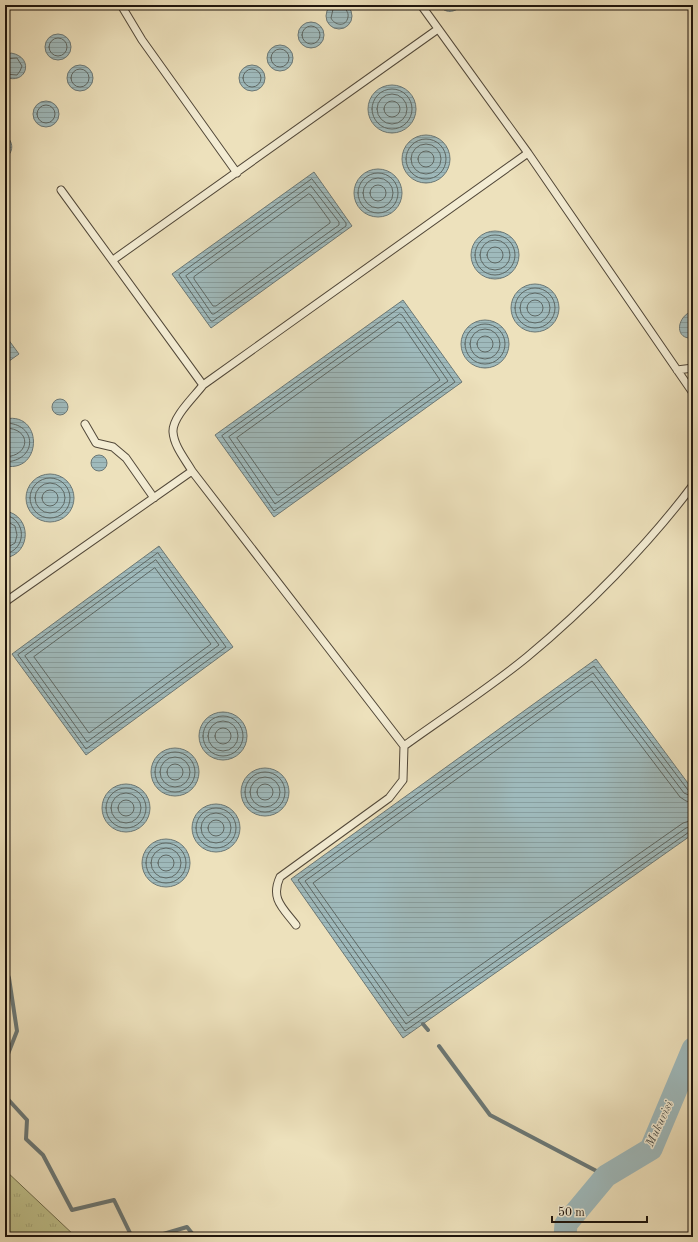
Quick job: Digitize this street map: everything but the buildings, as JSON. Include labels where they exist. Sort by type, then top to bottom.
[{"type":"lane","points":[[121,5],[142,40],[237,173]]},
{"type":"lane","points":[[421,5],[528,153],[693,393]]},
{"type":"lane","points":[[113,260],[237,173],[438,28]]},
{"type":"lane","points":[[296,925],[279,903],[275,888],[280,877],[389,798],[403,780],[404,746],[192,471],[176,445],[173,430],[180,414],[203,385],[528,153]]},
{"type":"lane","points":[[62,190],[203,385]]},
{"type":"lane","points":[[677,370],[693,368]]},
{"type":"lane","points":[[85,424],[96,443],[113,447],[126,458],[154,498]]},
{"type":"lane","points":[[5,602],[192,471]]},
{"type":"lane","points":[[404,746],[526,657],[592,597],[668,518],[693,485]]},
{"type":"green space","points":[[5,1170],[76,1237],[5,1237]]},
{"type":"water","points":[[339,3],[348,7],[352,16],[348,25],[339,29],[330,25],[326,16],[330,7]]},
{"type":"water","points":[[439,5],[462,5],[456,10],[447,11]]},
{"type":"water","points":[[311,22],[320,26],[324,35],[320,44],[311,48],[302,44],[298,35],[302,26]]},
{"type":"water","points":[[58,34],[67,38],[71,47],[67,56],[58,60],[49,56],[45,47],[49,38]]},
{"type":"water","points":[[280,45],[289,49],[293,58],[289,67],[280,71],[271,67],[267,58],[271,49]]},
{"type":"water","points":[[11,53],[19,56],[25,65],[25,70],[19,78],[13,79],[5,77],[5,56]]},
{"type":"water","points":[[80,65],[89,69],[93,78],[89,87],[80,91],[71,87],[67,78],[71,69]]},
{"type":"water","points":[[252,65],[261,69],[265,78],[261,87],[252,91],[243,87],[239,78],[243,69]]},
{"type":"water","points":[[392,85],[401,87],[409,92],[414,100],[416,109],[414,118],[409,126],[401,131],[392,133],[383,131],[375,126],[370,118],[368,109],[370,100],[375,92],[383,87]]},
{"type":"water","points":[[46,101],[55,105],[59,114],[55,123],[46,127],[37,123],[33,114],[37,105]]},
{"type":"water","points":[[5,134],[8,137],[12,147],[10,153],[5,159]]},
{"type":"water","points":[[426,135],[435,137],[443,142],[448,150],[450,159],[448,168],[443,176],[435,181],[426,183],[417,181],[409,176],[404,168],[402,159],[404,150],[409,142],[417,137]]},
{"type":"water","points":[[378,169],[387,171],[395,176],[400,184],[402,193],[400,202],[395,210],[387,215],[378,217],[369,215],[361,210],[356,202],[354,193],[356,184],[361,176],[369,171]]},
{"type":"water","points":[[314,172],[352,226],[211,328],[172,274]]},
{"type":"water","points":[[495,231],[504,233],[512,238],[517,246],[519,255],[517,264],[512,272],[504,277],[495,279],[486,277],[478,272],[473,264],[471,255],[473,246],[478,238],[486,233]]},
{"type":"water","points":[[535,284],[544,286],[552,291],[557,299],[559,308],[557,317],[552,325],[544,330],[535,332],[526,330],[518,325],[513,317],[511,308],[513,299],[518,291],[526,286]]},
{"type":"water","points":[[403,300],[462,382],[274,517],[215,435]]},
{"type":"water","points":[[690,312],[693,313],[693,338],[687,338],[680,332],[680,324],[685,315]]},
{"type":"water","points":[[485,320],[494,322],[502,327],[507,335],[509,344],[507,353],[502,361],[494,366],[485,368],[476,366],[468,361],[463,353],[461,344],[463,335],[468,327],[476,322]]},
{"type":"water","points":[[5,335],[19,354],[5,364]]},
{"type":"water","points":[[60,399],[66,401],[68,407],[66,413],[60,415],[54,413],[52,407],[54,401]]},
{"type":"water","points":[[5,419],[17,419],[26,424],[32,432],[34,442],[32,452],[26,460],[17,466],[5,466]]},
{"type":"water","points":[[99,455],[105,457],[107,463],[105,469],[99,471],[93,469],[91,463],[93,457]]},
{"type":"water","points":[[50,474],[59,476],[67,481],[72,489],[74,498],[72,507],[67,515],[59,520],[50,522],[41,520],[33,515],[28,507],[26,498],[28,489],[33,481],[41,476]]},
{"type":"water","points":[[5,511],[14,514],[20,519],[24,527],[25,534],[24,542],[20,550],[14,555],[5,558]]},
{"type":"water","points":[[159,546],[233,647],[86,755],[12,654]]},
{"type":"water","points":[[596,659],[693,790],[693,834],[403,1038],[291,879]]},
{"type":"water","points":[[223,712],[232,714],[240,719],[245,727],[247,736],[245,745],[240,753],[232,758],[223,760],[214,758],[206,753],[201,745],[199,736],[201,727],[206,719],[214,714]]},
{"type":"water","points":[[175,748],[184,750],[192,755],[197,763],[199,772],[197,781],[192,789],[184,794],[175,796],[166,794],[158,789],[153,781],[151,772],[153,763],[158,755],[166,750]]},
{"type":"water","points":[[265,768],[274,770],[282,775],[287,783],[289,792],[287,801],[282,809],[274,814],[265,816],[256,814],[248,809],[243,801],[241,792],[243,783],[248,775],[256,770]]},
{"type":"water","points":[[126,784],[135,786],[143,791],[148,799],[150,808],[148,817],[143,825],[135,830],[126,832],[117,830],[109,825],[104,817],[102,808],[104,799],[109,791],[117,786]]},
{"type":"water","points":[[216,804],[225,806],[233,811],[238,819],[240,828],[238,837],[233,845],[225,850],[216,852],[207,850],[199,845],[194,837],[192,828],[194,819],[199,811],[207,806]]},
{"type":"water","points":[[166,839],[175,841],[183,846],[188,854],[190,863],[188,872],[183,880],[175,885],[166,887],[157,885],[149,880],[144,872],[142,863],[144,854],[149,846],[157,841]]},
{"type":"waterway","points":[[5,968],[9,978],[17,1031],[6,1059],[5,1089]]},
{"type":"waterway","points":[[423,1024],[428,1030]]},
{"type":"waterway","points":[[439,1046],[490,1115],[606,1176]]},
{"type":"waterway","name":"Mukuvisi","points":[[565,1237],[566,1224],[606,1176],[651,1149],[693,1049]]},
{"type":"waterway","points":[[5,1096],[27,1120],[26,1139],[43,1155],[72,1210],[114,1200],[132,1237]]},
{"type":"waterway","points":[[153,1237],[187,1227],[195,1237]]}]
